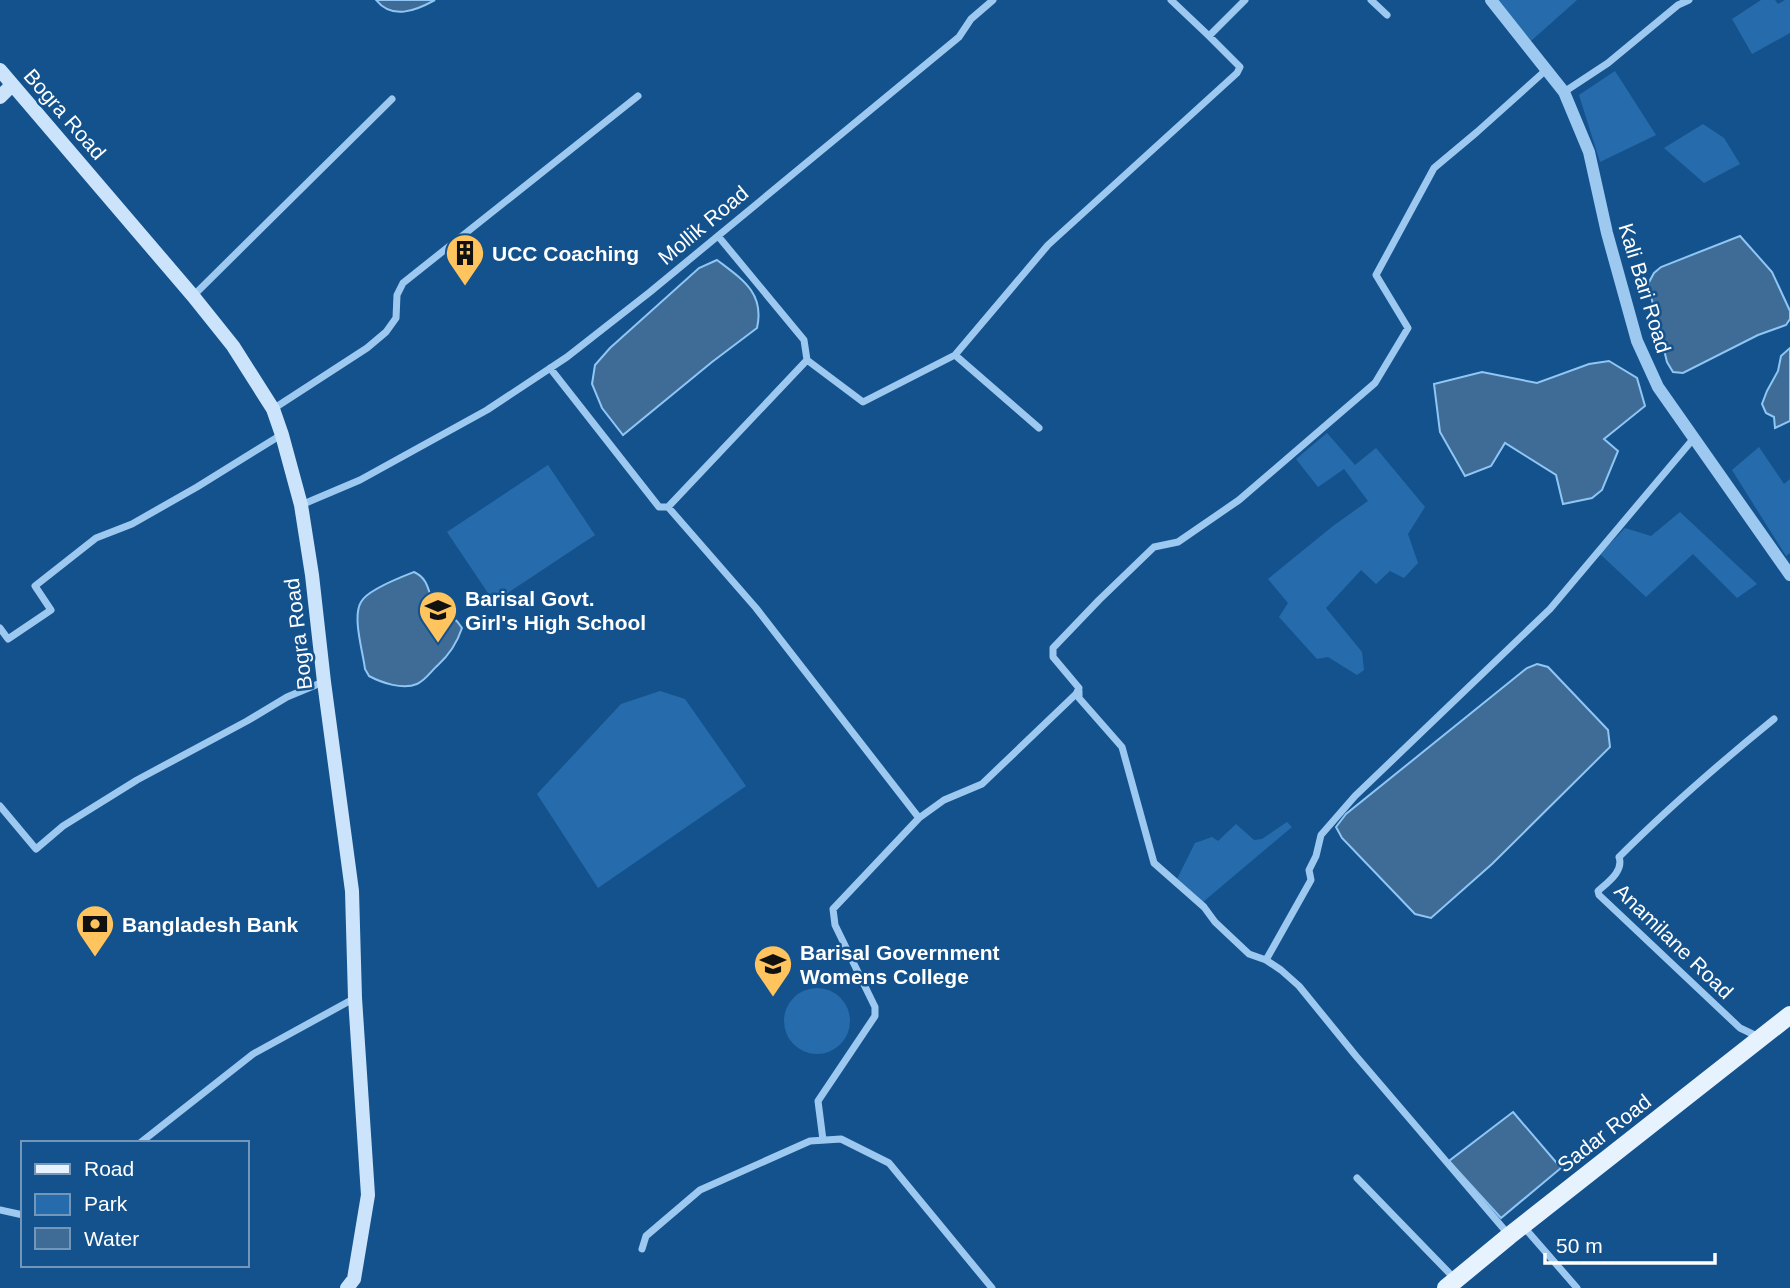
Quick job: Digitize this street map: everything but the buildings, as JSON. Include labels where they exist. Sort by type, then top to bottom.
[{"type":"main road","name":"Bogra Road","points":[[0,71],[233,346],[273,409],[282,435],[301,505],[312,575],[352,891],[355,998],[368,1195],[354,1279],[347,1288]]},
{"type":"main road","points":[[0,97],[12,85]]},
{"type":"main road","name":"Sadar Road","points":[[1451,1284],[1790,1015]]},
{"type":"street","name":"Mollik Road","points":[[301,505],[360,480],[487,410],[567,357],[650,292],[959,37],[971,19],[993,0]]},
{"type":"street","points":[[718,236],[804,340],[807,360],[863,402],[955,355],[1048,246],[1237,73],[1240,67],[1236,62],[1171,0]]},
{"type":"street","points":[[1209,36],[1245,0]]},
{"type":"street","points":[[1371,0],[1387,15]]},
{"type":"street","name":"Kali Bari Road","points":[[1491,0],[1564,92],[1589,152],[1607,233],[1637,341],[1658,387],[1790,575]]},
{"type":"street","points":[[1564,92],[1608,63],[1678,5],[1689,0]]},
{"type":"street","points":[[1546,70],[1434,168],[1376,275],[1408,328],[1375,383],[1240,500],[1178,542],[1154,547],[1052,651],[1053,657],[1076,683],[1079,698],[1122,747],[1154,863],[1204,907],[1215,922],[1249,954],[1266,960],[1299,986],[1356,1056],[1516,1231],[1577,1288]]},
{"type":"street","points":[[273,409],[367,348],[386,332],[396,318],[397,295],[403,283],[638,96]]},
{"type":"street","points":[[193,296],[392,99]]},
{"type":"street","points":[[955,355],[1038,428]]},
{"type":"street","points":[[550,368],[659,507],[668,507],[807,360]]},
{"type":"street","points":[[0,628],[8,639],[51,610],[35,586],[96,538],[132,524],[282,435]]},
{"type":"street","points":[[1266,960],[1311,880],[1309,870],[1321,835],[1355,796],[1550,609],[1694,438]]},
{"type":"street","points":[[668,507],[756,608],[919,818]]},
{"type":"street","points":[[0,806],[36,849],[63,825],[137,780],[287,697],[324,681]]},
{"type":"street","points":[[822,1140],[818,1101],[875,1016],[875,1007],[835,925],[833,909],[919,818],[944,800],[982,784],[1079,691]]},
{"type":"street","name":"Anamilane Road","points":[[1761,1038],[1740,1028],[1599,895],[1598,891],[1619,869],[1619,857],[1720,762],[1774,719]]},
{"type":"street","points":[[143,1141],[253,1054],[355,998]]},
{"type":"street","points":[[642,1249],[646,1236],[700,1190],[810,1142],[841,1139],[889,1163],[992,1288]]},
{"type":"street","points":[[1357,1178],[1451,1284]]},
{"type":"street","points":[[0,1210],[21,1215]]},
{"type":"green space","points":[[1497,0],[1577,0],[1531,41]]},
{"type":"green space","points":[[1761,0],[1775,0],[1778,4],[1790,0],[1790,33],[1752,54],[1732,19]]},
{"type":"green space","points":[[1615,71],[1656,135],[1600,162],[1579,95]]},
{"type":"green space","points":[[1703,124],[1724,138],[1740,164],[1704,183],[1664,148]]},
{"type":"green space","points":[[1327,433],[1355,465],[1376,448],[1425,507],[1408,534],[1418,563],[1404,578],[1390,571],[1376,584],[1361,570],[1326,608],[1362,652],[1364,670],[1357,675],[1328,657],[1317,659],[1279,617],[1288,603],[1268,579],[1368,501],[1344,469],[1318,487],[1296,459]]},
{"type":"green space","points":[[1759,447],[1784,484],[1790,479],[1790,553],[1786,556],[1732,470]]},
{"type":"green space","points":[[548,465],[595,535],[494,602],[447,532]]},
{"type":"green space","points":[[1680,512],[1757,584],[1737,598],[1693,554],[1646,597],[1600,554],[1625,528],[1651,536]]},
{"type":"green space","points":[[660,691],[685,699],[746,786],[598,888],[537,794],[621,704]]},
{"type":"green space","points":[[1287,822],[1292,827],[1203,902],[1177,879],[1195,843],[1212,837],[1218,841],[1236,824],[1254,840],[1262,839]]},
{"type":"green space","points":[[810,988],[824,988],[836,993],[845,1002],[850,1021],[848,1034],[841,1045],[824,1054],[810,1054],[798,1049],[789,1040],[784,1028],[784,1014],[789,1002],[798,993]]},
{"type":"water","points":[[376,0],[435,0],[412,10],[396,12]]},
{"type":"water","points":[[1740,236],[1772,272],[1790,311],[1790,319],[1786,325],[1758,335],[1683,373],[1673,372],[1667,362],[1648,284],[1661,267]]},
{"type":"water","points":[[717,260],[743,281],[754,296],[758,305],[757,328],[623,435],[602,408],[592,384],[595,365],[610,348],[699,268]]},
{"type":"water","points":[[1790,348],[1790,421],[1775,428],[1774,417],[1766,413],[1762,404],[1778,371],[1781,356]]},
{"type":"water","points":[[1609,361],[1637,378],[1645,406],[1604,439],[1618,451],[1602,490],[1592,498],[1563,504],[1556,475],[1505,443],[1491,466],[1465,476],[1440,432],[1434,384],[1482,372],[1537,383],[1589,364]]},
{"type":"water","points":[[414,572],[426,583],[435,608],[453,618],[462,628],[449,653],[426,678],[411,686],[399,686],[374,679],[365,669],[358,625],[359,608],[364,597],[370,593]]},
{"type":"water","points":[[1537,664],[1548,667],[1608,730],[1610,747],[1492,864],[1431,918],[1415,914],[1342,838],[1336,827],[1346,814],[1527,668]]},
{"type":"water","points":[[1513,1112],[1561,1168],[1501,1218],[1449,1161]]},
{"type":"place","name":"UCC Coaching","points":[[465,287]]},
{"type":"place","name":"Barisal Govt. Girl's High School","points":[[438,644]]},
{"type":"place","name":"Bangladesh Bank","points":[[95,958]]},
{"type":"place","name":"Barisal Government Womens College","points":[[773,998]]}]
